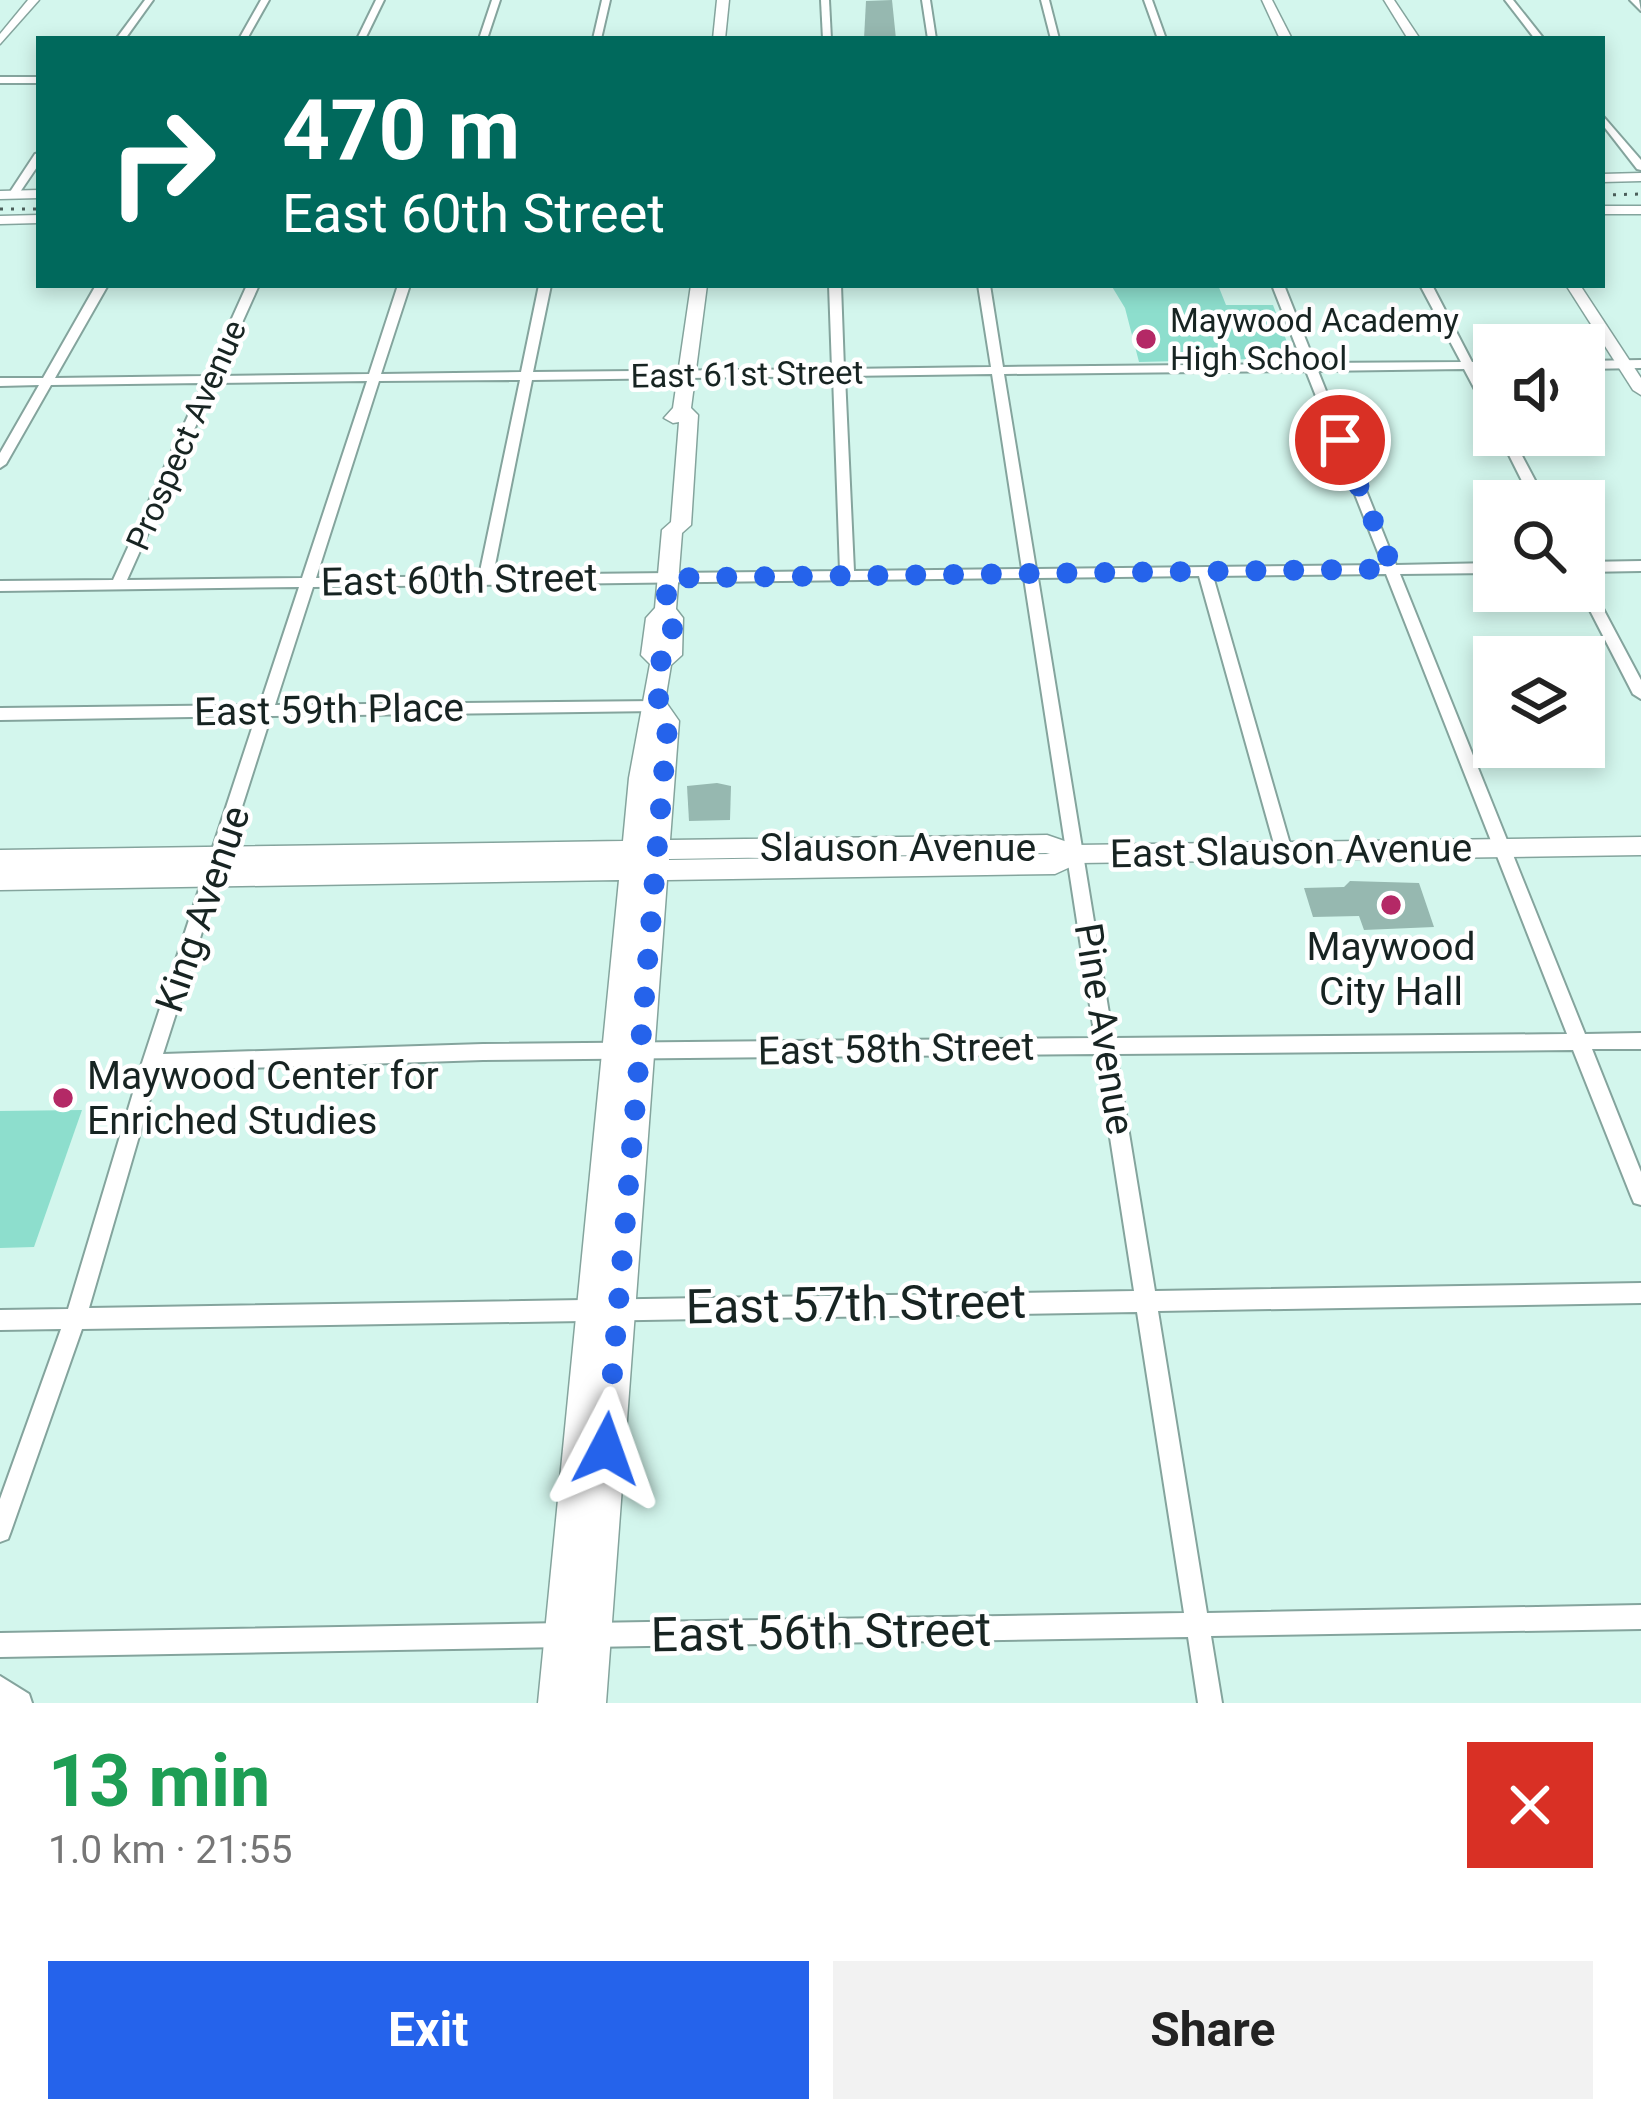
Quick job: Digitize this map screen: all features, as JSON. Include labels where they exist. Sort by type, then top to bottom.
[{"type":"main road","points":[[705,36],[709,0]]},
{"type":"main road","points":[[719,36],[723,0]]},
{"type":"main road","points":[[685,288],[681,334],[688,340]]},
{"type":"main road","points":[[588,1703],[578,1635],[645,862],[647,721],[658,706],[661,661],[671,647],[673,618],[665,611],[672,530],[681,525],[688,415],[682,410],[699,288]]},
{"type":"main road","points":[[1505,849],[1641,846]]},
{"type":"main road","name":"East Slauson Avenue","points":[[1076,854],[1505,849]]},
{"type":"main road","name":"Slauson Avenue","points":[[0,880],[218,868],[645,862],[1055,864],[1076,854]]},
{"type":"main road","name":"Slauson Avenue","points":[[0,860],[218,868]]},
{"type":"main road","points":[[556,1703],[578,1635]]},
{"type":"street","points":[[0,41],[34,0]]},
{"type":"street","points":[[122,36],[149,0]]},
{"type":"street","points":[[245,36],[265,0]]},
{"type":"street","points":[[362,36],[380,0]]},
{"type":"street","points":[[484,36],[496,0]]},
{"type":"street","points":[[598,36],[606,0]]},
{"type":"street","points":[[826,0],[827,36]]},
{"type":"street","points":[[926,0],[932,36]]},
{"type":"street","points":[[1045,0],[1054,36]]},
{"type":"street","points":[[1148,0],[1161,36]]},
{"type":"street","points":[[1267,0],[1285,36]]},
{"type":"street","points":[[1389,0],[1412,36]]},
{"type":"street","points":[[1509,0],[1538,36]]},
{"type":"street","points":[[1634,0],[1641,8]]},
{"type":"street","points":[[0,80],[36,80]]},
{"type":"street","points":[[1605,122],[1641,167]]},
{"type":"street","points":[[6,195],[36,160]]},
{"type":"street","points":[[1605,178],[1641,177]]},
{"type":"street","points":[[6,195],[36,194]]},
{"type":"street","points":[[1605,210],[1641,210]]},
{"type":"street","points":[[0,220],[36,219]]},
{"type":"street","points":[[0,464],[101,288]]},
{"type":"street","name":"Prospect Avenue","points":[[118,584],[252,288]]},
{"type":"street","name":"King Avenue","points":[[0,1532],[75,1319],[151,1063],[403,288]]},
{"type":"street","points":[[485,580],[544,288]]},
{"type":"street","points":[[835,288],[847,576]]},
{"type":"street","name":"Pine Avenue","points":[[984,288],[1210,1703]]},
{"type":"street","points":[[1279,288],[1641,1196]]},
{"type":"street","points":[[1428,288],[1473,374]]},
{"type":"street","points":[[1575,288],[1633,364],[1641,389]]},
{"type":"street","name":"East 61st Street","points":[[0,382],[1473,365]]},
{"type":"street","points":[[1605,567],[1641,566]]},
{"type":"street","name":"East 60th Street","points":[[0,586],[1473,568]]},
{"type":"street","points":[[1205,571],[1284,851]]},
{"type":"street","points":[[1598,612],[1641,694]]},
{"type":"street","name":"East 59th Place","points":[[0,714],[658,706]]},
{"type":"street","name":"East 58th Street","points":[[151,1063],[629,1051],[1641,1041]]},
{"type":"street","name":"East 57th Street","points":[[0,1320],[1641,1293]]},
{"type":"street","name":"East 56th Street","points":[[0,1645],[1641,1617]]},
{"type":"street","points":[[0,1688],[20,1703]]},
{"type":"green space","points":[[1113,288],[1219,288],[1226,305],[1273,305],[1293,358],[1139,362],[1125,308]]},
{"type":"green space","points":[[82,1110],[34,1247],[0,1248],[0,1111]]},
{"type":"building","points":[[892,0],[896,36],[864,36],[866,1]]},
{"type":"building","points":[[687,786],[731,786],[730,820],[689,821]]},
{"type":"building","name":"Maywood City Hall","points":[[1350,881],[1419,883],[1434,927],[1364,930],[1359,916],[1313,917],[1304,888],[1344,887]]},
{"type":"railway","points":[[1605,195],[1641,194]]},
{"type":"railway","points":[[0,209],[36,209]]},
{"type":"place","name":"Maywood Academy High School","points":[[1146,339]]},
{"type":"place","name":"Maywood City Hall","points":[[1391,905]]},
{"type":"place","name":"Maywood Center for Enriched Studies","points":[[63,1098]]},
{"type":"route","points":[[606,1449],[659,851],[668,721],[658,706],[661,661],[671,655],[673,618],[665,611],[668,578],[1393,569],[1340,440]]}]
